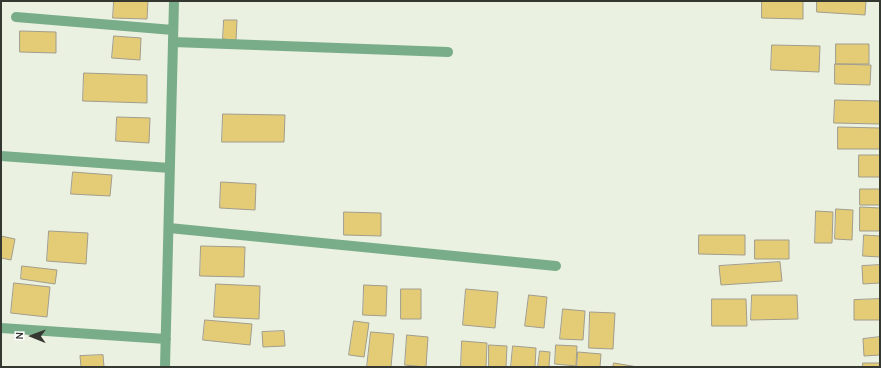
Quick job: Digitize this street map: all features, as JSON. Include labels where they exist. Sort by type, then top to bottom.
[{"type":"street","points":[[165,367],[174,1]]},
{"type":"street","points":[[16,17],[173,30]]},
{"type":"street","points":[[173,42],[448,52]]},
{"type":"street","points":[[1,156],[170,168]]},
{"type":"street","points":[[169,228],[556,266]]},
{"type":"street","points":[[1,328],[166,339]]},
{"type":"building","points":[[114,1],[148,1],[147,19],[113,18]]},
{"type":"building","points":[[762,1],[803,1],[803,19],[762,18]]},
{"type":"building","points":[[817,1],[866,1],[865,15],[817,12]]},
{"type":"building","points":[[224,20],[237,20],[236,40],[223,39]]},
{"type":"building","points":[[20,31],[56,32],[56,53],[20,52]]},
{"type":"building","points":[[114,36],[141,38],[140,60],[112,58]]},
{"type":"building","points":[[836,44],[869,44],[869,64],[836,64]]},
{"type":"building","points":[[772,45],[820,46],[819,72],[771,70]]},
{"type":"building","points":[[835,64],[871,65],[870,85],[835,84]]},
{"type":"building","points":[[84,73],[147,75],[147,103],[83,101]]},
{"type":"building","points":[[835,100],[880,101],[880,124],[834,123]]},
{"type":"building","points":[[223,114],[285,115],[284,142],[222,142]]},
{"type":"building","points":[[117,117],[150,118],[149,143],[116,141]]},
{"type":"building","points":[[838,127],[880,128],[880,149],[838,149]]},
{"type":"building","points":[[859,155],[880,155],[880,177],[859,177]]},
{"type":"building","points":[[73,172],[112,175],[110,196],[71,194]]},
{"type":"building","points":[[221,182],[256,184],[255,210],[220,208]]},
{"type":"building","points":[[860,189],[880,189],[880,205],[860,205]]},
{"type":"building","points":[[860,207],[880,208],[880,231],[860,231]]},
{"type":"building","points":[[836,209],[853,210],[852,240],[835,239]]},
{"type":"building","points":[[816,211],[833,212],[832,243],[815,243]]},
{"type":"building","points":[[344,212],[381,213],[381,236],[344,235]]},
{"type":"building","points":[[49,231],[88,233],[86,264],[47,261]]},
{"type":"building","points":[[699,235],[745,235],[745,255],[699,254]]},
{"type":"building","points":[[864,235],[880,236],[880,257],[863,256]]},
{"type":"building","points":[[1,236],[15,239],[11,260],[1,258]]},
{"type":"building","points":[[755,240],[789,240],[789,259],[755,259]]},
{"type":"building","points":[[201,246],[245,247],[244,277],[200,276]]},
{"type":"building","points":[[780,262],[782,281],[721,285],[719,266]]},
{"type":"building","points":[[880,265],[880,283],[863,284],[862,266]]},
{"type":"building","points":[[22,266],[57,270],[55,284],[21,279]]},
{"type":"building","points":[[14,283],[50,287],[47,317],[11,313]]},
{"type":"building","points":[[216,284],[260,286],[259,319],[214,317]]},
{"type":"building","points":[[364,285],[387,286],[386,316],[363,315]]},
{"type":"building","points":[[401,289],[421,289],[421,319],[401,319]]},
{"type":"building","points":[[466,289],[498,292],[495,328],[463,325]]},
{"type":"building","points":[[529,295],[547,297],[544,328],[525,326]]},
{"type":"building","points":[[752,295],[797,295],[798,319],[751,320]]},
{"type":"building","points":[[712,299],[746,299],[747,326],[712,326]]},
{"type":"building","points":[[880,299],[880,320],[854,320],[854,300]]},
{"type":"building","points":[[563,309],[585,311],[583,340],[560,339]]},
{"type":"building","points":[[590,312],[615,313],[613,349],[589,348]]},
{"type":"building","points":[[205,320],[252,324],[250,345],[203,340]]},
{"type":"building","points":[[354,321],[369,323],[364,357],[349,355]]},
{"type":"building","points":[[284,331],[285,346],[263,347],[262,332]]},
{"type":"building","points":[[371,332],[394,334],[391,367],[367,367]]},
{"type":"building","points":[[407,335],[428,337],[426,367],[405,365]]},
{"type":"building","points":[[880,337],[880,355],[864,356],[863,339]]},
{"type":"building","points":[[462,341],[487,343],[486,367],[461,367]]},
{"type":"building","points":[[489,345],[507,346],[506,367],[489,367]]},
{"type":"building","points":[[556,345],[577,346],[576,366],[555,364]]},
{"type":"building","points":[[513,346],[536,348],[535,367],[511,367]]},
{"type":"building","points":[[540,351],[550,352],[549,367],[538,367]]},
{"type":"building","points":[[578,352],[601,354],[600,367],[577,367]]},
{"type":"building","points":[[103,355],[104,367],[81,367],[80,356]]},
{"type":"building","points":[[614,363],[638,367],[613,367]]},
{"type":"building","points":[[863,363],[880,363],[880,367],[863,367]]}]
